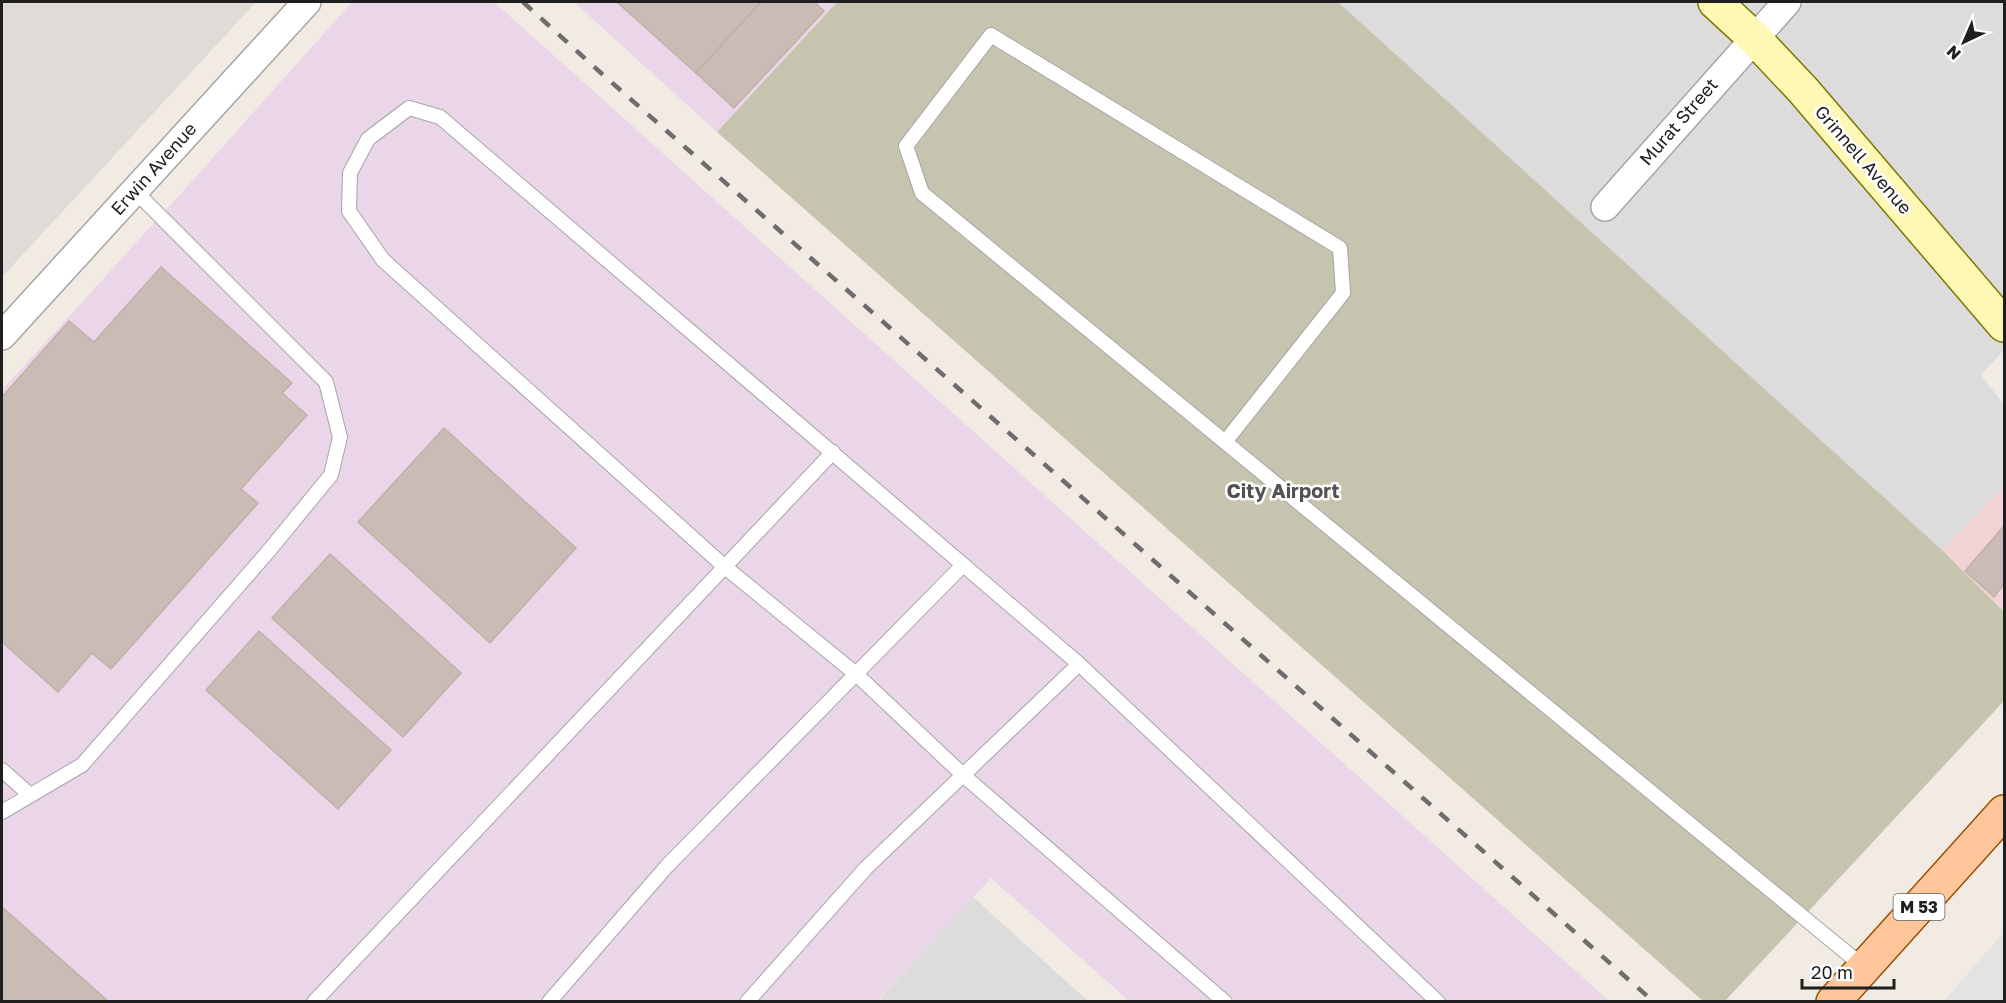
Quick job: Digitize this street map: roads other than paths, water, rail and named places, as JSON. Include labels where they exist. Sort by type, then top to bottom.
[{"type":"main road","name":"M 53","points":[[1833,1002],[2004,812]]},
{"type":"street","name":"Erwin Avenue","points":[[2,336],[307,2]]},
{"type":"street","name":"Grinnell Avenue","points":[[1715,2],[1754,38],[1803,90],[2004,326]]},
{"type":"street","name":"Murat Street","points":[[1605,207],[1787,2]]},
{"type":"lane","points":[[1225,442],[1343,292],[1340,248],[991,35],[906,146],[922,193],[1225,442],[1864,967]]},
{"type":"lane","points":[[1225,1002],[963,775],[856,674],[725,567],[382,260],[349,211],[350,172],[368,139],[409,108],[440,117],[1079,664],[1438,1002]]},
{"type":"lane","points":[[2,812],[82,765],[260,562],[330,475],[340,436],[326,382],[134,190]]},
{"type":"lane","points":[[314,1002],[833,452]]},
{"type":"lane","points":[[549,1002],[667,866],[963,565]]},
{"type":"lane","points":[[747,1002],[866,868],[1079,664]]},
{"type":"lane","points":[[2,770],[30,795]]},
{"type":"railway","points":[[523,2],[1654,1002]]},
{"type":"district","name":"City Airport","points":[[1283,491]]}]
